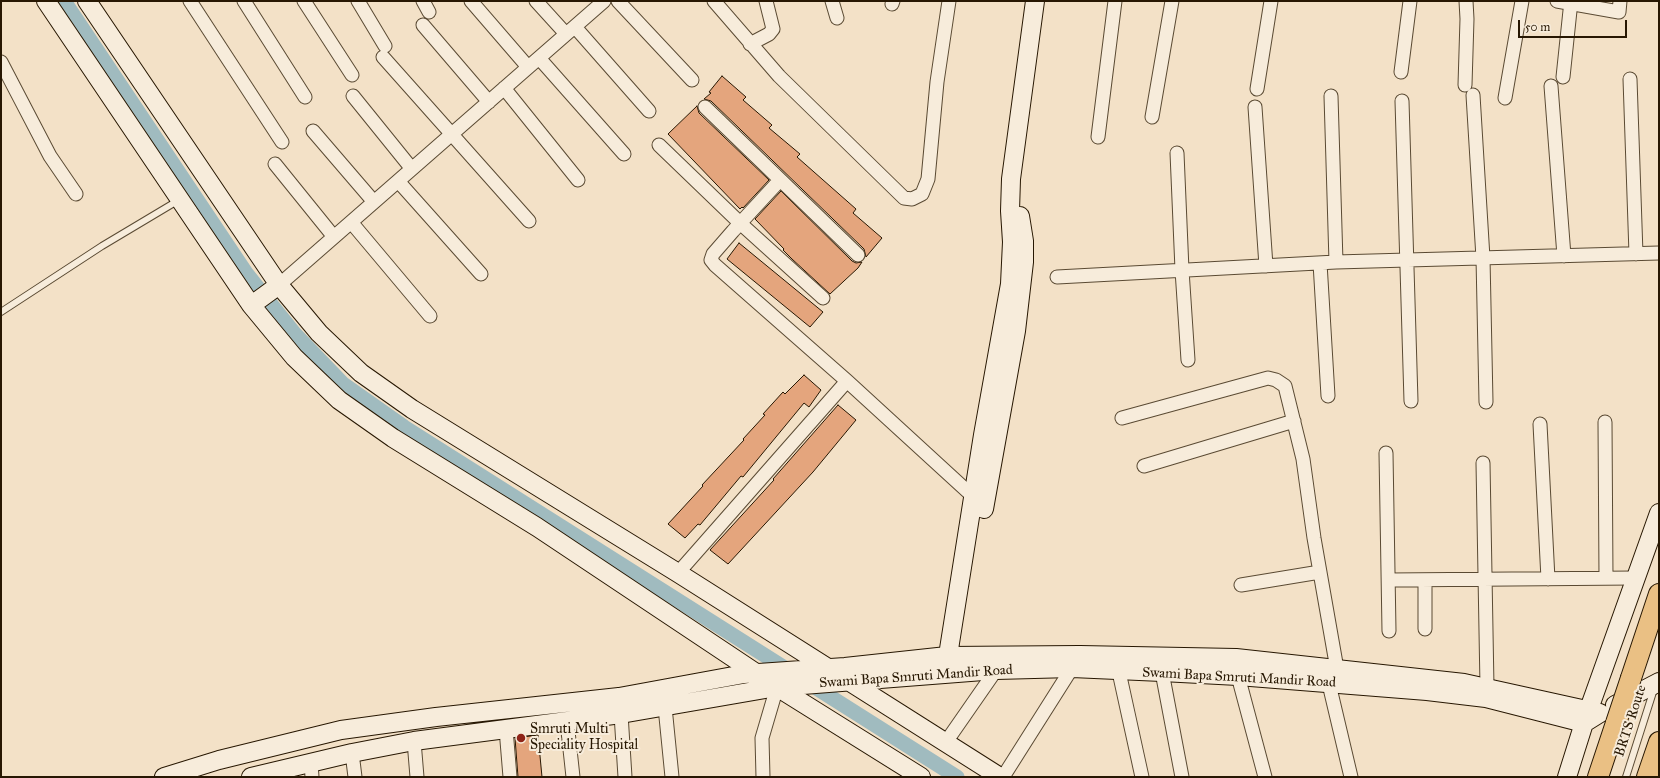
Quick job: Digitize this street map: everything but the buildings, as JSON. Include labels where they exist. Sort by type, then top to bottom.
[{"type":"main road","points":[[1598,777],[1597,717],[1631,678],[1659,594]]},
{"type":"main road","points":[[1648,777],[1659,742]]},
{"type":"street","points":[[46,1],[252,305],[294,357],[339,400],[393,438],[537,527],[777,687],[921,777]]},
{"type":"street","points":[[87,1],[279,285],[319,333],[361,374],[412,409],[678,573],[827,669],[1001,777],[1072,668]]},
{"type":"street","points":[[190,1],[282,142]]},
{"type":"street","points":[[244,1],[305,97]]},
{"type":"street","points":[[304,1],[352,75]]},
{"type":"street","points":[[358,1],[384,52],[452,134],[529,222]]},
{"type":"street","points":[[470,1],[528,67]]},
{"type":"street","points":[[536,1],[570,30],[649,111]]},
{"type":"street","points":[[252,305],[279,285],[604,1]]},
{"type":"street","points":[[618,1],[692,80]]},
{"type":"street","points":[[714,1],[779,76],[904,198],[912,199],[922,194],[928,179],[937,82],[949,1]]},
{"type":"street","points":[[750,44],[769,34],[773,29],[766,1]]},
{"type":"street","points":[[832,1],[837,18]]},
{"type":"street","points":[[1015,216],[1011,179],[1035,1]]},
{"type":"street","points":[[952,664],[979,502],[983,435],[1010,284],[1015,216],[1045,1]]},
{"type":"street","points":[[1098,137],[1115,1]]},
{"type":"street","points":[[1152,117],[1172,1]]},
{"type":"street","points":[[1257,89],[1271,1]]},
{"type":"street","points":[[1401,72],[1410,1]]},
{"type":"street","points":[[1466,1],[1469,90],[1483,258],[1486,402]]},
{"type":"street","points":[[1505,98],[1522,1]]},
{"type":"street","points":[[1557,1],[1571,2],[1619,12],[1620,1]]},
{"type":"street","points":[[1563,77],[1571,2]]},
{"type":"street","points":[[423,25],[489,102]]},
{"type":"street","points":[[538,58],[624,154]]},
{"type":"street","points":[[1,62],[50,156],[76,194]]},
{"type":"street","points":[[1630,79],[1636,254]]},
{"type":"street","points":[[1550,86],[1564,256]]},
{"type":"street","points":[[504,88],[578,180]]},
{"type":"street","points":[[354,96],[412,169]]},
{"type":"street","points":[[1331,96],[1336,262]]},
{"type":"street","points":[[1402,101],[1411,401]]},
{"type":"street","points":[[705,107],[858,255]]},
{"type":"street","points":[[1255,107],[1266,266]]},
{"type":"street","points":[[313,131],[374,202]]},
{"type":"street","points":[[659,145],[740,223],[823,298]]},
{"type":"street","points":[[1177,154],[1188,360]]},
{"type":"street","points":[[275,164],[334,237]]},
{"type":"street","points":[[780,180],[713,254],[711,260],[720,270],[847,381],[979,502]]},
{"type":"street","points":[[398,181],[481,274]]},
{"type":"street","points":[[351,222],[430,316]]},
{"type":"street","points":[[1057,277],[1336,262],[1659,253]]},
{"type":"street","points":[[1320,263],[1328,396]]},
{"type":"street","points":[[1122,418],[1268,378],[1276,380],[1285,386],[1303,459],[1320,572],[1333,676],[1351,777]]},
{"type":"street","points":[[678,573],[847,381]]},
{"type":"street","points":[[1144,466],[1294,422]]},
{"type":"street","points":[[1605,422],[1606,578]]},
{"type":"street","points":[[1540,424],[1548,579]]},
{"type":"street","points":[[1386,453],[1389,631]]},
{"type":"street","points":[[1482,463],[1486,687]]},
{"type":"street","points":[[1567,777],[1597,717],[1636,578],[1659,513]]},
{"type":"street","points":[[1241,585],[1320,572]]},
{"type":"street","points":[[1389,580],[1636,578]]},
{"type":"street","points":[[1424,629],[1425,580]]},
{"type":"street","points":[[164,777],[219,760],[341,730],[436,717],[619,697],[744,674],[827,669],[910,661],[952,664],[1191,656],[1236,658],[1333,676],[1425,677],[1486,687],[1597,717],[1658,679]]},
{"type":"street","name":"Swami Bapa Smruti Mandir Road","points":[[256,776],[311,770],[352,753],[414,741],[567,722],[665,707],[777,687],[846,681],[952,664],[996,670],[1072,668],[1119,672],[1162,672],[1238,676],[1333,676],[1427,691],[1486,698],[1597,717]]},
{"type":"street","points":[[946,742],[996,670]]},
{"type":"street","points":[[1119,672],[1142,777]]},
{"type":"street","points":[[1162,672],[1182,777]]},
{"type":"street","points":[[1238,676],[1264,777]]},
{"type":"street","points":[[763,777],[762,738],[777,687]]},
{"type":"street","points":[[665,707],[672,777]]},
{"type":"street","points":[[621,714],[625,777]]},
{"type":"street","points":[[567,722],[573,777]]},
{"type":"street","points":[[506,729],[510,777]]},
{"type":"street","points":[[414,741],[417,777]]},
{"type":"street","points":[[352,753],[355,777]]},
{"type":"lane","points":[[1,312],[102,246],[180,199]]},
{"type":"lane","name":"BRTS Route","points":[[1626,777],[1658,679]]},
{"type":"waterway","points":[[64,1],[246,273],[294,333],[343,384],[404,427],[957,777]]},
{"type":"place","name":"Smruti Multi Speciality Hospital","points":[[521,738]]}]
